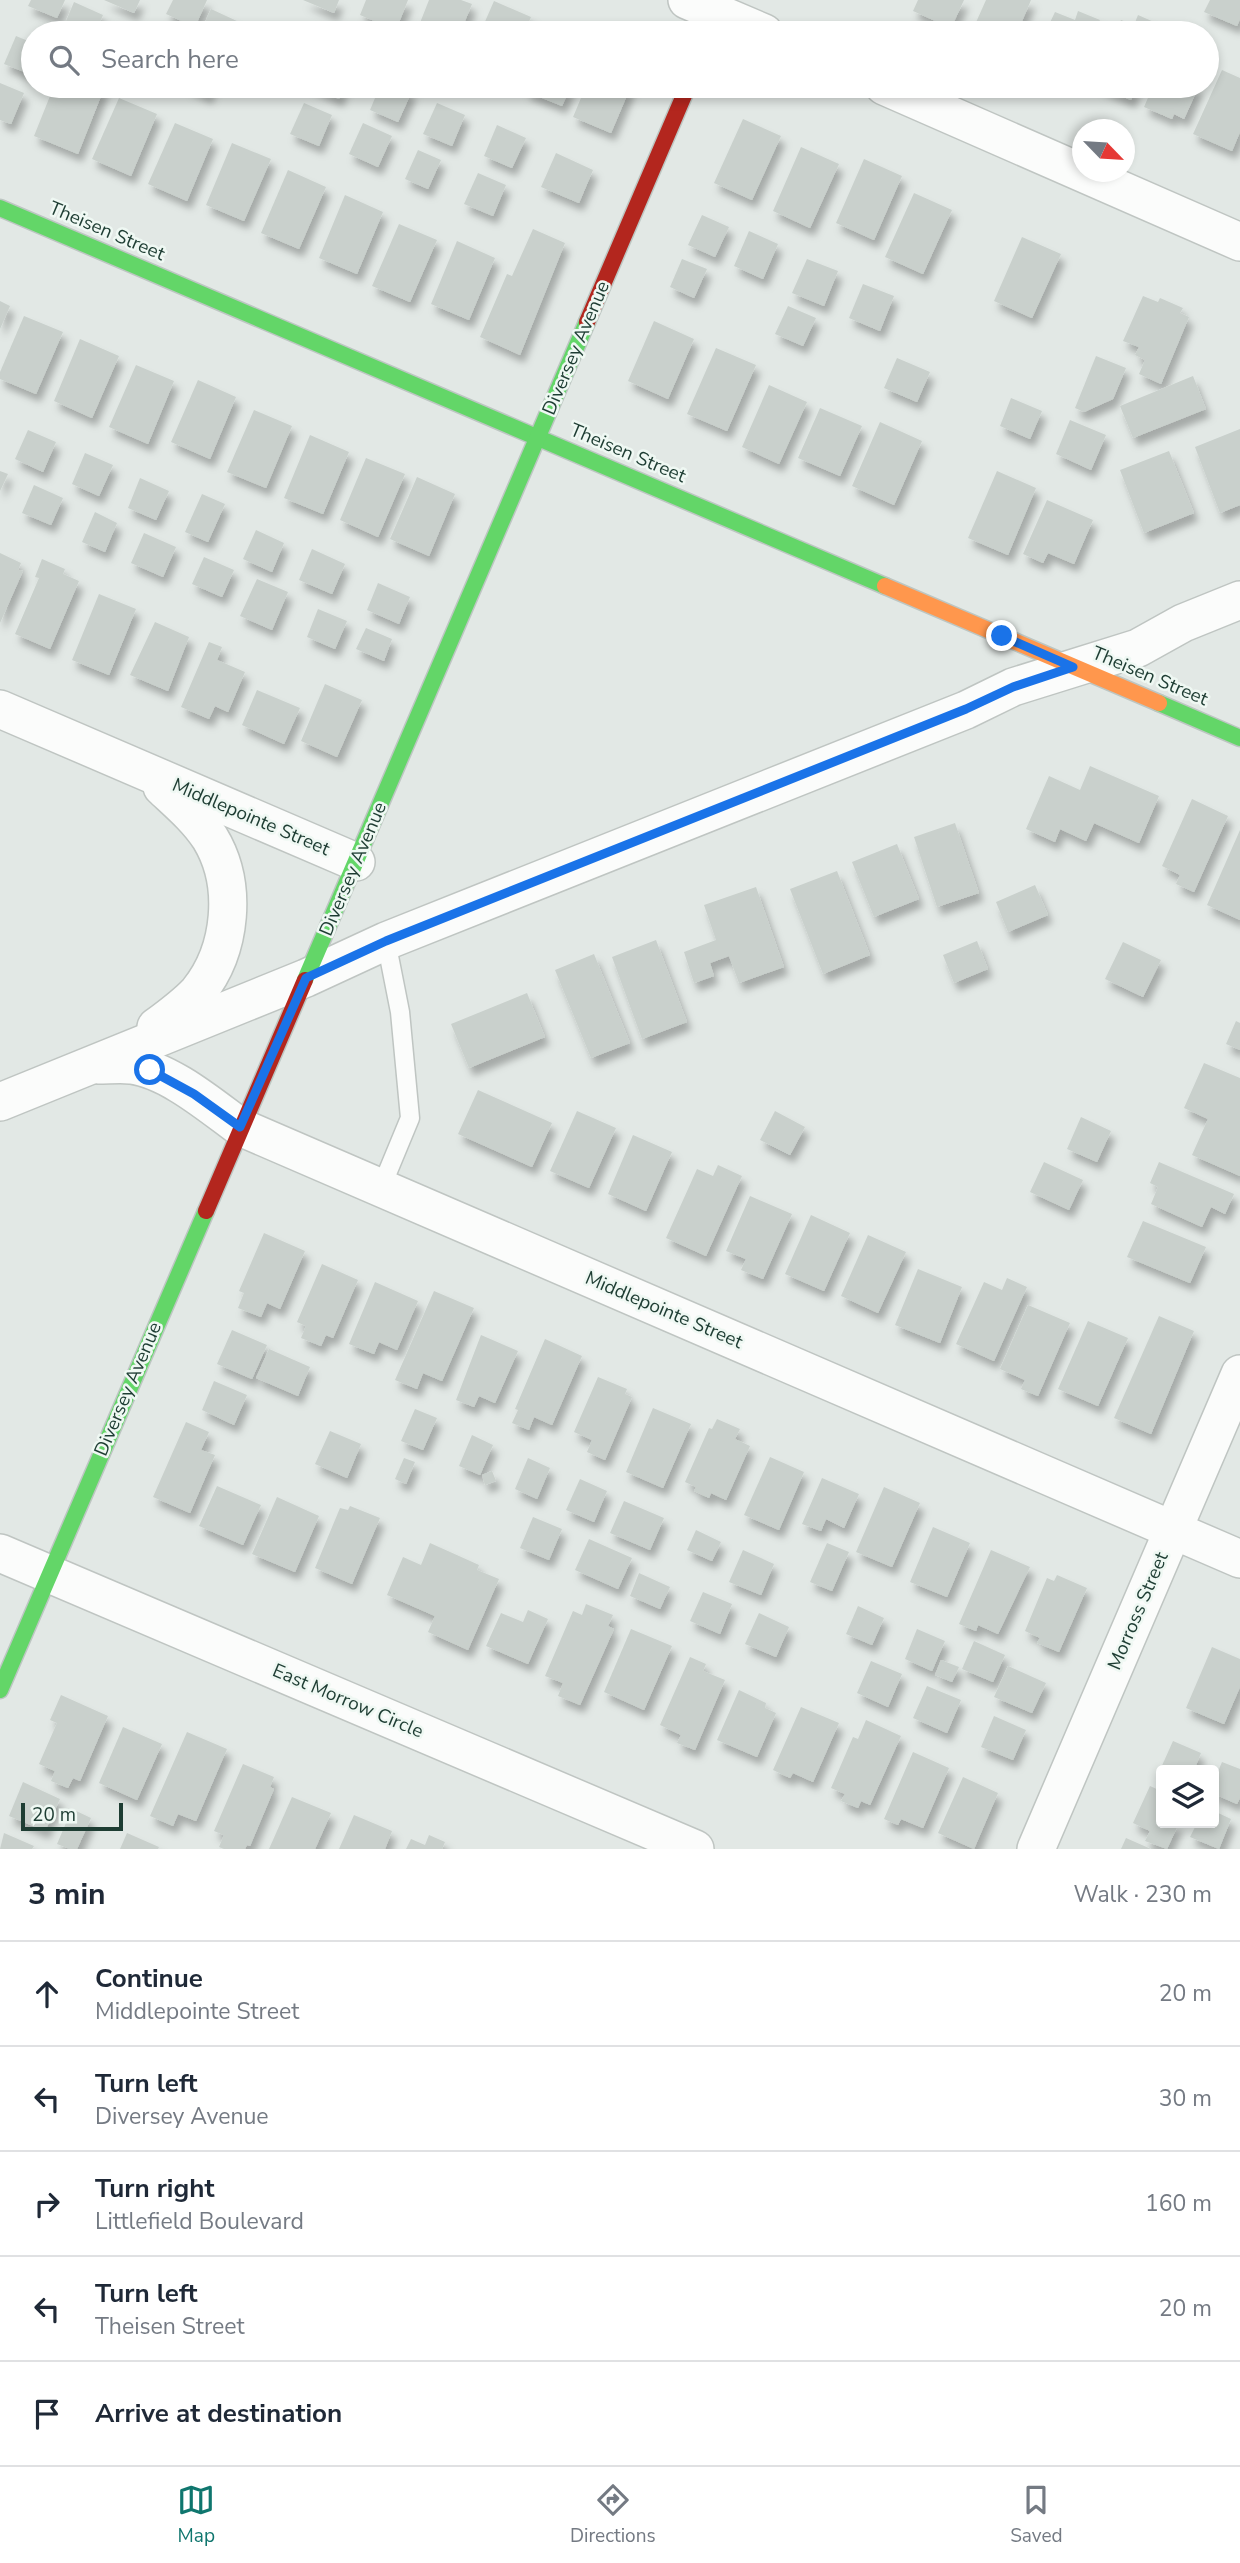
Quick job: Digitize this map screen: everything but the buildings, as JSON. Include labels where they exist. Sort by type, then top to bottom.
[{"type":"street","points":[[687,0],[719,16]]},
{"type":"street","name":"Diversey Avenue","points":[[0,1690],[683,98]]},
{"type":"street","points":[[911,98],[1240,242]]},
{"type":"street","name":"Theisen Street","points":[[0,208],[1240,738]]},
{"type":"street","points":[[0,1102],[306,978],[386,941],[953,715],[1013,687],[1138,648],[1183,623],[1240,600]]},
{"type":"street","name":"Middlepointe Street","points":[[0,709],[356,862]]},
{"type":"street","name":"Middlepointe Street","points":[[104,1060],[176,1012],[198,991],[218,958],[227,921],[226,883],[220,860],[210,839],[192,814],[146,772]]},
{"type":"street","name":"Middlepointe Street","points":[[104,1060],[150,1070],[194,1094],[240,1127],[1240,1559]]},
{"type":"street","name":"Morross Street","points":[[1036,1849],[1240,1374]]},
{"type":"street","name":"East Morrow Circle","points":[[0,1553],[695,1849]]},
{"type":"lane","points":[[381,1188],[410,1118],[400,1012],[386,941]]},
{"type":"traffic: fast","points":[[0,208],[885,586]]},
{"type":"traffic: fast","points":[[305,980],[587,322]]},
{"type":"traffic: fast","points":[[1159,703],[1240,738]]},
{"type":"traffic: fast","points":[[0,1690],[206,1211]]},
{"type":"traffic: slow","points":[[885,586],[1159,703]]},
{"type":"traffic: jam","points":[[587,322],[683,98]]},
{"type":"traffic: jam","points":[[206,1211],[305,980]]},
{"type":"route","points":[[150,1070],[194,1094],[240,1127],[306,978],[386,941],[966,709],[1013,687],[1073,667],[1002,636]]}]
